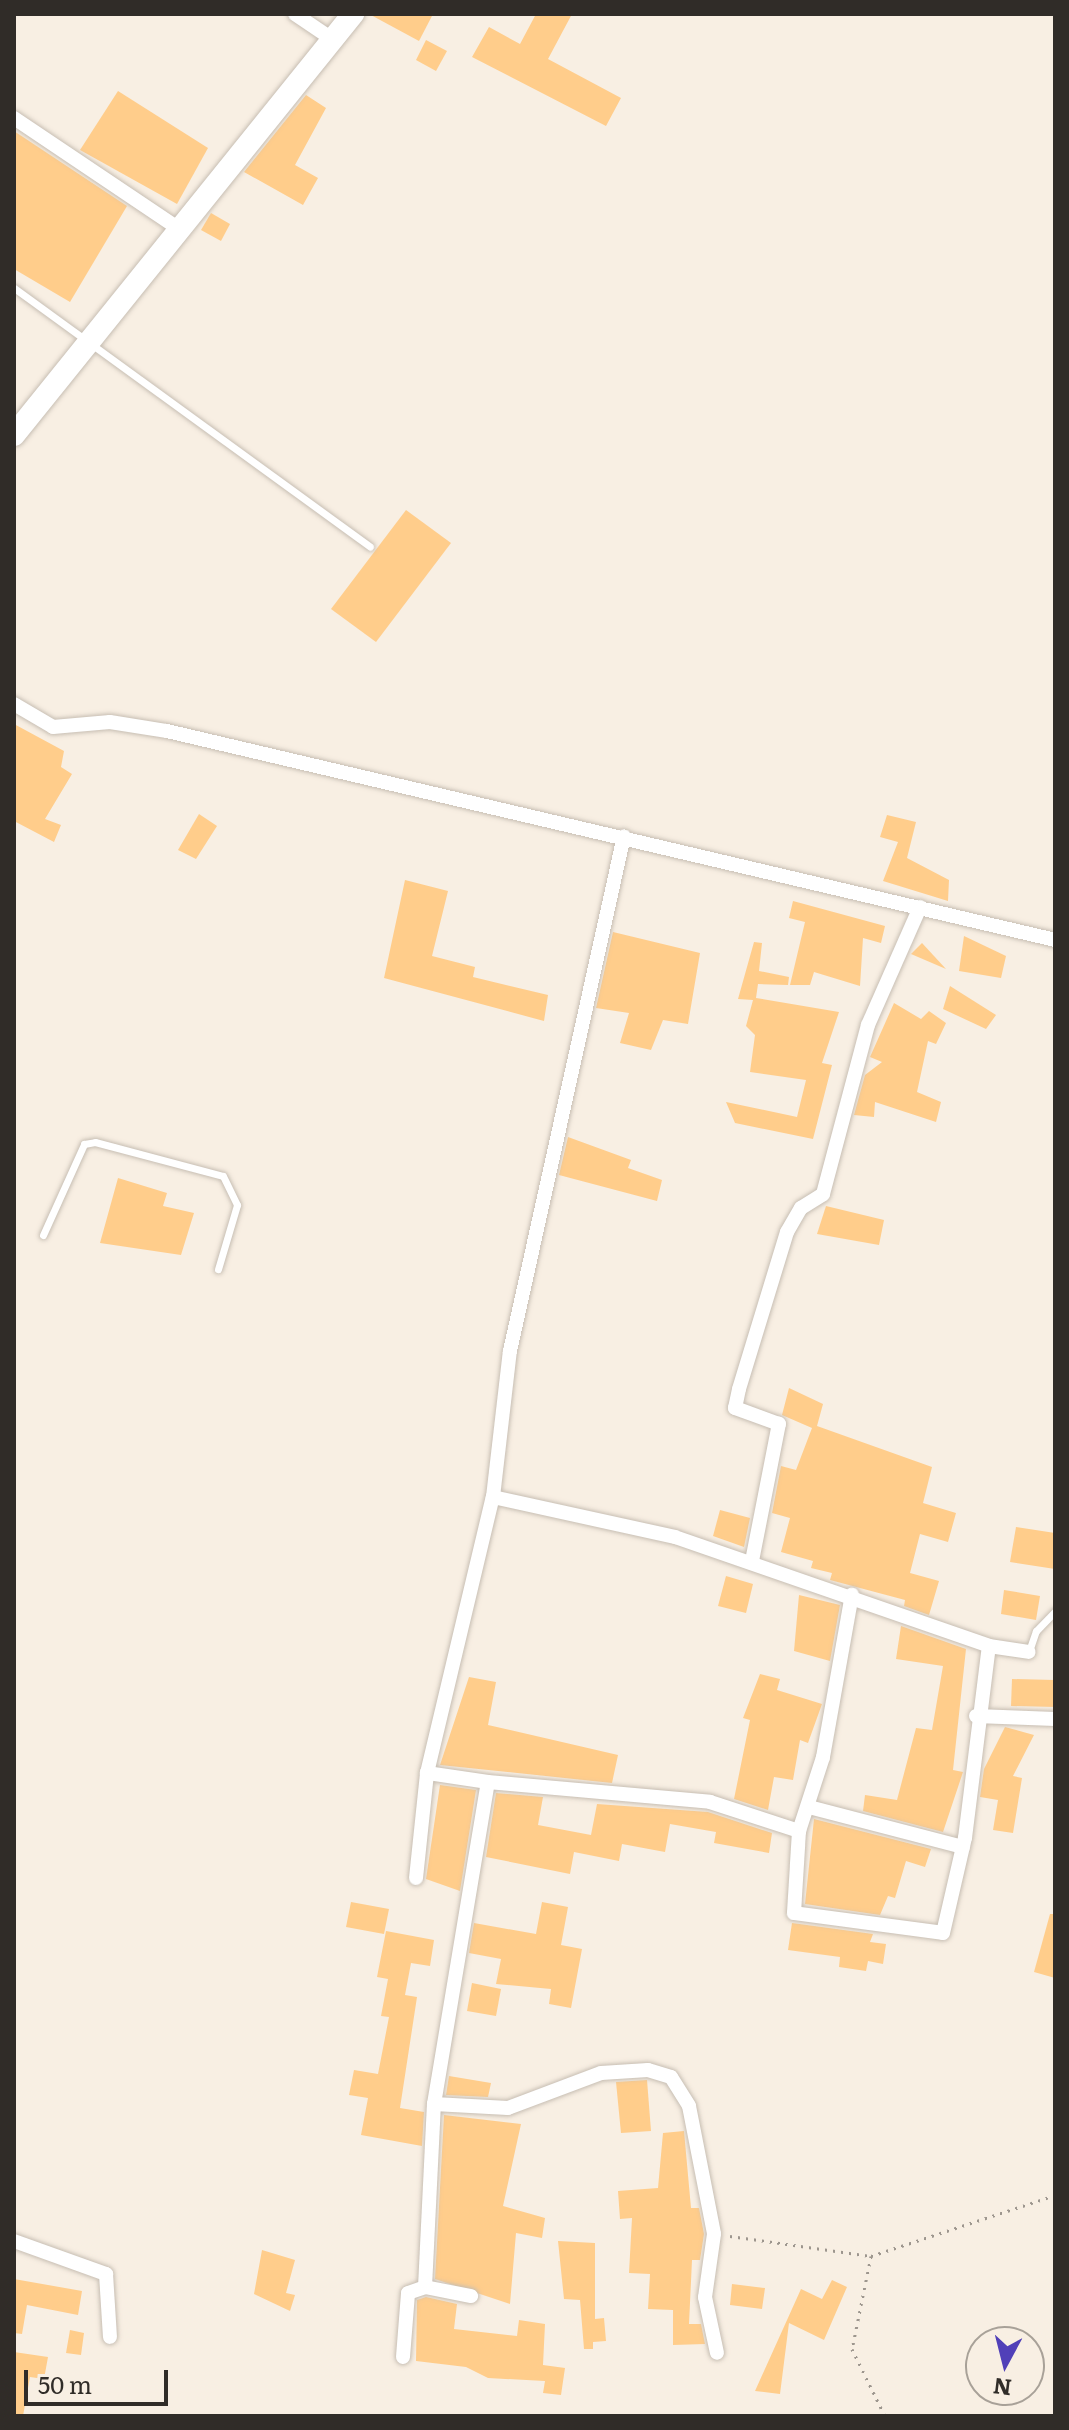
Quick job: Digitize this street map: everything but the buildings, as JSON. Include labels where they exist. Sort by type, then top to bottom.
[{"type":"main road","points":[[14,435],[87,339],[353,14]]},
{"type":"street","points":[[295,14],[332,39]]},
{"type":"street","points":[[14,118],[178,228]]},
{"type":"street","points":[[14,704],[53,727],[133,724],[624,836],[1055,940]]},
{"type":"street","points":[[416,1878],[427,1773],[493,1497],[510,1351],[624,836]]},
{"type":"street","points":[[752,1561],[779,1424],[735,1408],[739,1389],[787,1232],[801,1208],[823,1194],[868,1025],[920,907]]},
{"type":"street","points":[[493,1497],[752,1561],[989,1646],[1029,1652]]},
{"type":"street","points":[[852,1595],[809,1807],[799,1831],[794,1913],[935,1936],[949,1923],[963,1847],[976,1716],[989,1646]]},
{"type":"street","points":[[976,1716],[1055,1719]]},
{"type":"street","points":[[427,1773],[488,1782],[710,1802],[799,1831]]},
{"type":"street","points":[[425,2287],[434,2104],[488,1782]]},
{"type":"street","points":[[809,1807],[963,1847]]},
{"type":"street","points":[[434,2104],[508,2108],[601,2073],[648,2070],[671,2077],[689,2106],[714,2234],[705,2297],[717,2353]]},
{"type":"street","points":[[14,2241],[106,2274],[110,2337]]},
{"type":"street","points":[[403,2357],[408,2293],[425,2287],[471,2296]]},
{"type":"lane","points":[[14,288],[370,547]]},
{"type":"lane","points":[[43,1235],[84,1144],[95,1142],[223,1176],[237,1205],[218,1269]]},
{"type":"lane","points":[[1029,1652],[1036,1631],[1055,1611]]},
{"type":"path","points":[[714,2234],[871,2256],[1055,2195]]},
{"type":"path","points":[[871,2256],[852,2349],[885,2416]]}]
